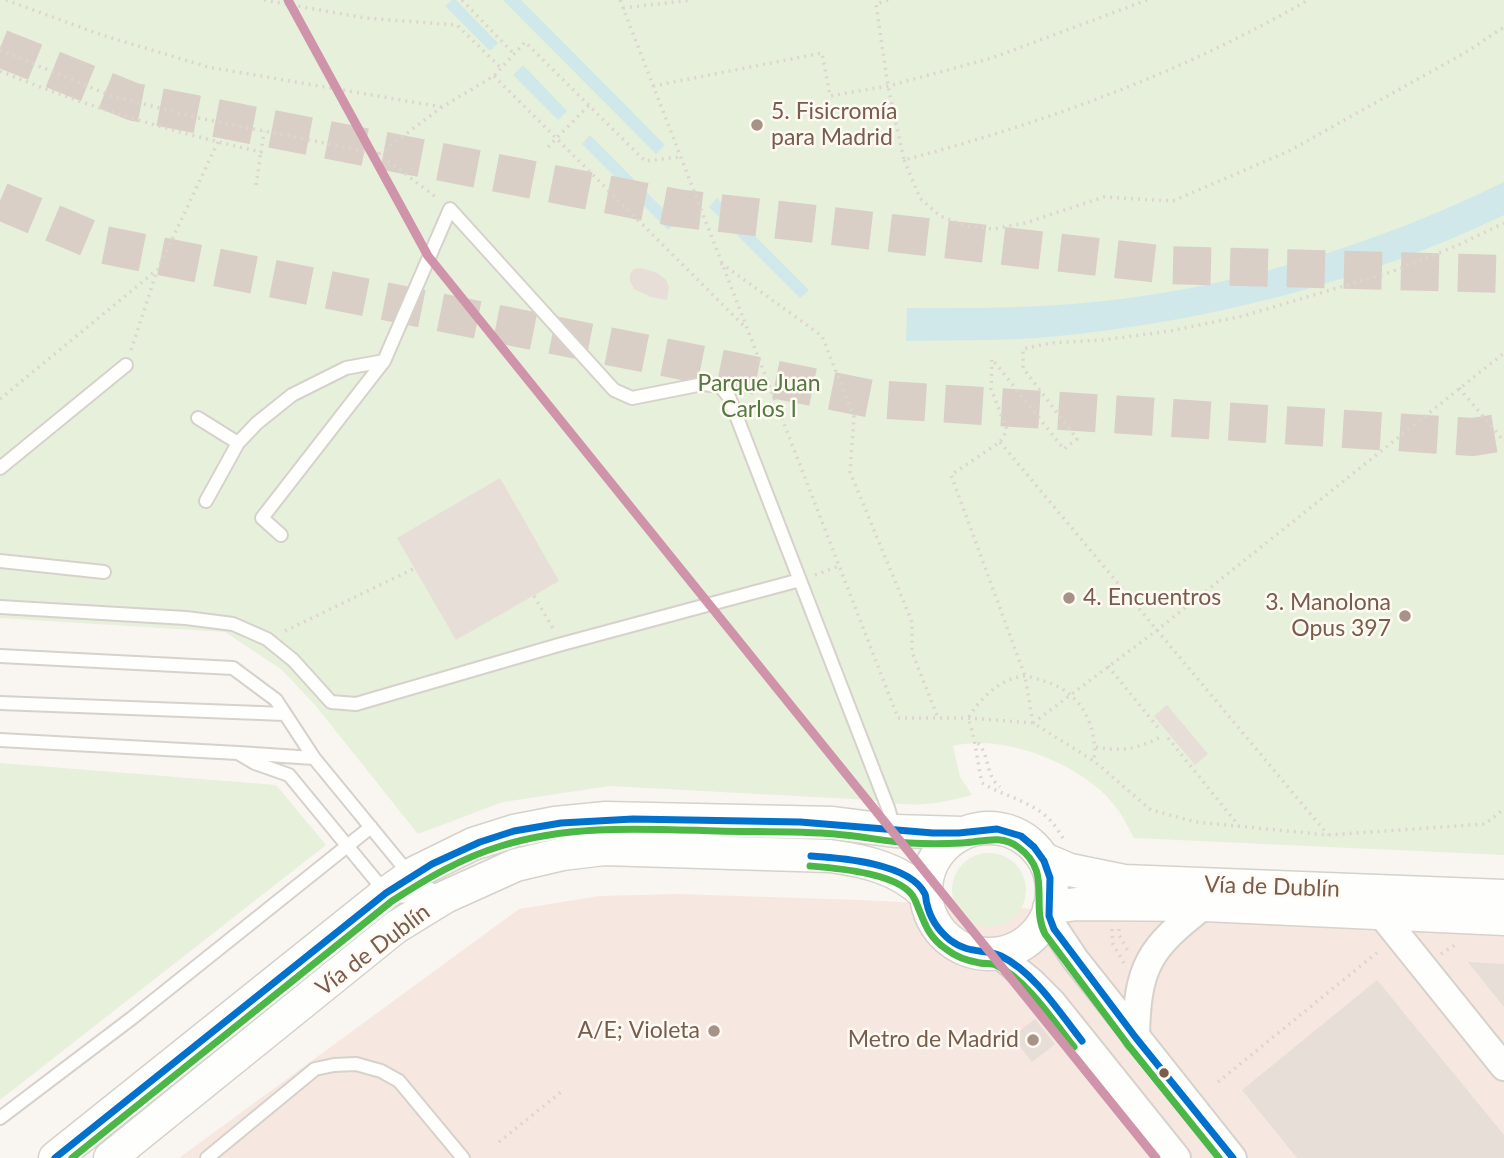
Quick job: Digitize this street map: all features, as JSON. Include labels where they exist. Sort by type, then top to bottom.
[{"type":"street","name":"Vía de Dublín","points":[[55,1158],[386,893],[416,872],[473,844],[514,831],[555,823],[606,818],[833,823],[895,831],[963,833]]},
{"type":"street","points":[[998,954],[1020,945],[1034,934],[1048,912],[1051,883],[1044,859],[1020,836],[1002,829],[982,828],[963,833],[946,844],[936,856],[926,881],[925,894],[936,924],[948,939],[965,949],[998,954],[1031,981],[1052,1002],[1177,1158]]},
{"type":"street","name":"Vía de Dublín","points":[[110,1158],[396,927],[445,897],[516,865],[563,854],[604,849],[830,856],[853,859],[891,870],[925,894]]},
{"type":"street","name":"Vía de Dublín","points":[[1044,859],[1070,870],[1124,881],[1504,896]]},
{"type":"street","name":"Vía de Dublín","points":[[1048,912],[1076,904],[1205,905],[1378,928],[1504,919]]},
{"type":"street","points":[[1136,1038],[1136,1004],[1143,971],[1164,939],[1205,905]]},
{"type":"street","points":[[1048,912],[1076,959],[1233,1158]]},
{"type":"street","points":[[1378,928],[1504,1067]]},
{"type":"lane","points":[[281,536],[262,518],[384,361],[450,208],[614,390],[632,398],[703,384],[720,386],[729,397],[895,831]]},
{"type":"lane","points":[[206,501],[238,443],[257,423],[292,395],[346,368],[384,361]]},
{"type":"lane","points":[[0,468],[126,365]]},
{"type":"lane","points":[[198,418],[238,443]]},
{"type":"lane","points":[[0,561],[104,572]]},
{"type":"lane","points":[[0,607],[186,618],[233,624],[267,639],[293,660],[331,702],[356,704],[562,644],[800,580]]},
{"type":"lane","points":[[0,656],[233,668],[276,700],[314,758],[401,864],[416,872]]},
{"type":"lane","points":[[0,703],[285,714]]},
{"type":"lane","points":[[0,740],[314,758]]},
{"type":"lane","points":[[238,753],[289,775],[386,893],[402,898],[418,895],[488,862],[506,861],[516,865]]},
{"type":"lane","points":[[0,1118],[132,1018],[371,827]]},
{"type":"lane","points":[[207,1158],[315,1069],[345,1065],[381,1070],[399,1081],[463,1158]]},
{"type":"path","points":[[6,0],[102,35],[208,67],[442,107]]},
{"type":"path","points":[[264,0],[365,18],[457,25],[501,68]]},
{"type":"path","points":[[462,0],[514,54]]},
{"type":"path","points":[[620,0],[898,718],[968,718],[1033,723],[1094,761],[1152,810],[1196,822],[1328,835],[1485,824],[1504,809]]},
{"type":"path","points":[[623,8],[692,0]]},
{"type":"path","points":[[888,0],[876,4],[888,86],[904,160],[920,198],[940,216],[966,226],[993,229],[1025,223],[1104,197],[1173,201],[1289,151],[1468,51],[1504,27]]},
{"type":"path","points":[[653,86],[822,53],[830,96],[888,86],[992,58],[1147,0]]},
{"type":"path","points":[[904,160],[989,138],[1077,108],[1206,53],[1308,0]]},
{"type":"path","points":[[379,154],[442,107],[494,76],[525,42],[645,161],[680,157]]},
{"type":"path","points":[[0,50],[109,95],[194,117],[379,154],[450,208]]},
{"type":"path","points":[[0,71],[75,100],[261,152]]},
{"type":"path","points":[[494,76],[747,329]]},
{"type":"path","points":[[548,147],[589,105]]},
{"type":"path","points":[[256,185],[264,131]]},
{"type":"path","points":[[126,365],[158,269],[218,142]]},
{"type":"path","points":[[1033,723],[1025,676],[951,475],[1000,442],[1007,430],[991,389],[992,359],[1064,449],[1077,439],[1023,368],[1023,349],[1050,343],[1103,340],[1170,331],[1243,316],[1391,271],[1456,246],[1504,223]]},
{"type":"path","points":[[721,263],[822,337],[855,417],[850,472],[912,622],[912,652],[938,718]]},
{"type":"path","points":[[0,399],[158,269]]},
{"type":"path","points":[[1033,723],[1156,631],[1504,353]]},
{"type":"path","points":[[1459,388],[1504,441]]},
{"type":"path","points":[[1000,442],[1328,835]]},
{"type":"path","points":[[800,580],[839,566]]},
{"type":"path","points":[[267,639],[415,568]]},
{"type":"path","points":[[534,596],[562,644]]},
{"type":"path","points":[[1108,666],[1159,729]]},
{"type":"path","points":[[968,718],[977,704],[998,686],[1025,676],[1059,685],[1072,694],[1083,709],[1096,747],[1094,761]]},
{"type":"path","points":[[968,718],[976,742],[982,783],[996,792],[1021,801],[1050,819],[1063,838],[1072,844]]},
{"type":"path","points":[[1096,747],[1125,750],[1137,748],[1160,737]]},
{"type":"path","points":[[1168,738],[1240,827]]},
{"type":"path","points":[[976,742],[984,750],[989,774],[1000,787]]},
{"type":"path","points":[[1119,925],[1119,934],[1130,954]]},
{"type":"path","points":[[1112,926],[1112,944],[1125,963]]},
{"type":"path","points":[[1378,928],[1385,950]]},
{"type":"path","points":[[1218,1082],[1379,951]]},
{"type":"path","points":[[499,1142],[561,1092]]},
{"type":"shaded area","points":[[678,894],[861,900],[1504,933],[1504,1158],[179,1158],[519,909],[599,896]]},
{"type":"green space","name":"Parque Juan Carlos I","points":[[0,0],[1504,0],[1504,855],[1134,838],[1120,813],[1104,794],[1066,767],[1019,749],[973,743],[953,746],[960,777],[972,795],[944,801],[898,804],[870,800],[610,786],[503,802],[418,834],[315,705],[281,669],[225,632],[0,618]]},
{"type":"green space","points":[[0,763],[276,785],[326,845],[0,1100]]},
{"type":"green space","points":[[989,853],[1003,856],[1015,864],[1023,876],[1026,890],[1023,904],[1015,916],[1003,924],[989,927],[975,924],[963,916],[955,904],[952,890],[955,876],[963,864],[975,856]]},
{"type":"water","points":[[456,0],[498,43],[490,51],[445,6]]},
{"type":"water","points":[[503,0],[521,0],[665,145],[656,154]]},
{"type":"water","points":[[523,65],[567,111],[558,120],[513,75]]},
{"type":"water","points":[[590,135],[676,222],[668,230],[582,144]]},
{"type":"water","points":[[1504,182],[1504,215],[1395,261],[1282,296],[1225,310],[1108,330],[995,340],[906,341],[907,308],[1072,304],[1128,298],[1239,278],[1348,246],[1401,227]]},
{"type":"water","points":[[717,198],[809,290],[800,298],[709,207]]},
{"type":"building","points":[[641,268],[657,273],[666,280],[669,287],[667,300],[651,297],[634,289],[630,274],[634,269]]},
{"type":"building","points":[[500,478],[559,581],[456,640],[397,538]]},
{"type":"building","points":[[1167,705],[1208,754],[1195,765],[1154,716]]},
{"type":"building","points":[[1468,962],[1504,964],[1504,1007]]},
{"type":"building","points":[[1377,980],[1504,1135],[1504,1158],[1297,1158],[1242,1090]]},
{"type":"building","name":"Metro de Madrid","points":[[1035,1019],[1055,1044],[1032,1062],[1012,1037]]},
{"type":"tunnel","points":[[0,48],[134,102],[677,208],[1167,265],[1504,274]]},
{"type":"tunnel","points":[[0,201],[105,245],[872,399],[1473,437],[1504,432]]},
{"type":"transit line","points":[[288,0],[428,256],[1156,1158]]},
{"type":"transit line","points":[[55,1158],[386,893],[432,864],[480,842],[514,831],[561,823],[633,819],[800,822],[933,833],[997,829],[1021,836],[1034,847],[1044,861],[1050,878],[1049,916],[1054,929],[1136,1038],[1233,1158]]},
{"type":"transit line","points":[[72,1158],[392,901],[431,877],[501,846],[554,834],[608,829],[820,833],[915,843],[991,840],[1012,843],[1029,857],[1035,867],[1039,911],[1045,934],[1128,1045],[1219,1158]]},
{"type":"transit line","points":[[811,856],[874,864],[905,875],[925,894],[928,909],[946,936],[964,948],[1001,956],[1025,972],[1046,994],[1082,1041]]},
{"type":"transit line","points":[[810,866],[884,878],[908,891],[930,933],[939,944],[962,958],[994,964],[1018,980],[1074,1047]]},
{"type":"place","name":"5. Fisicromía para Madrid","points":[[757,125]]},
{"type":"place","name":"4. Encuentros","points":[[1069,598]]},
{"type":"place","name":"3. Manolona Opus 397","points":[[1405,616]]},
{"type":"place","name":"A/E; Violeta","points":[[714,1031]]},
{"type":"place","name":"Metro de Madrid","points":[[1033,1040]]}]
